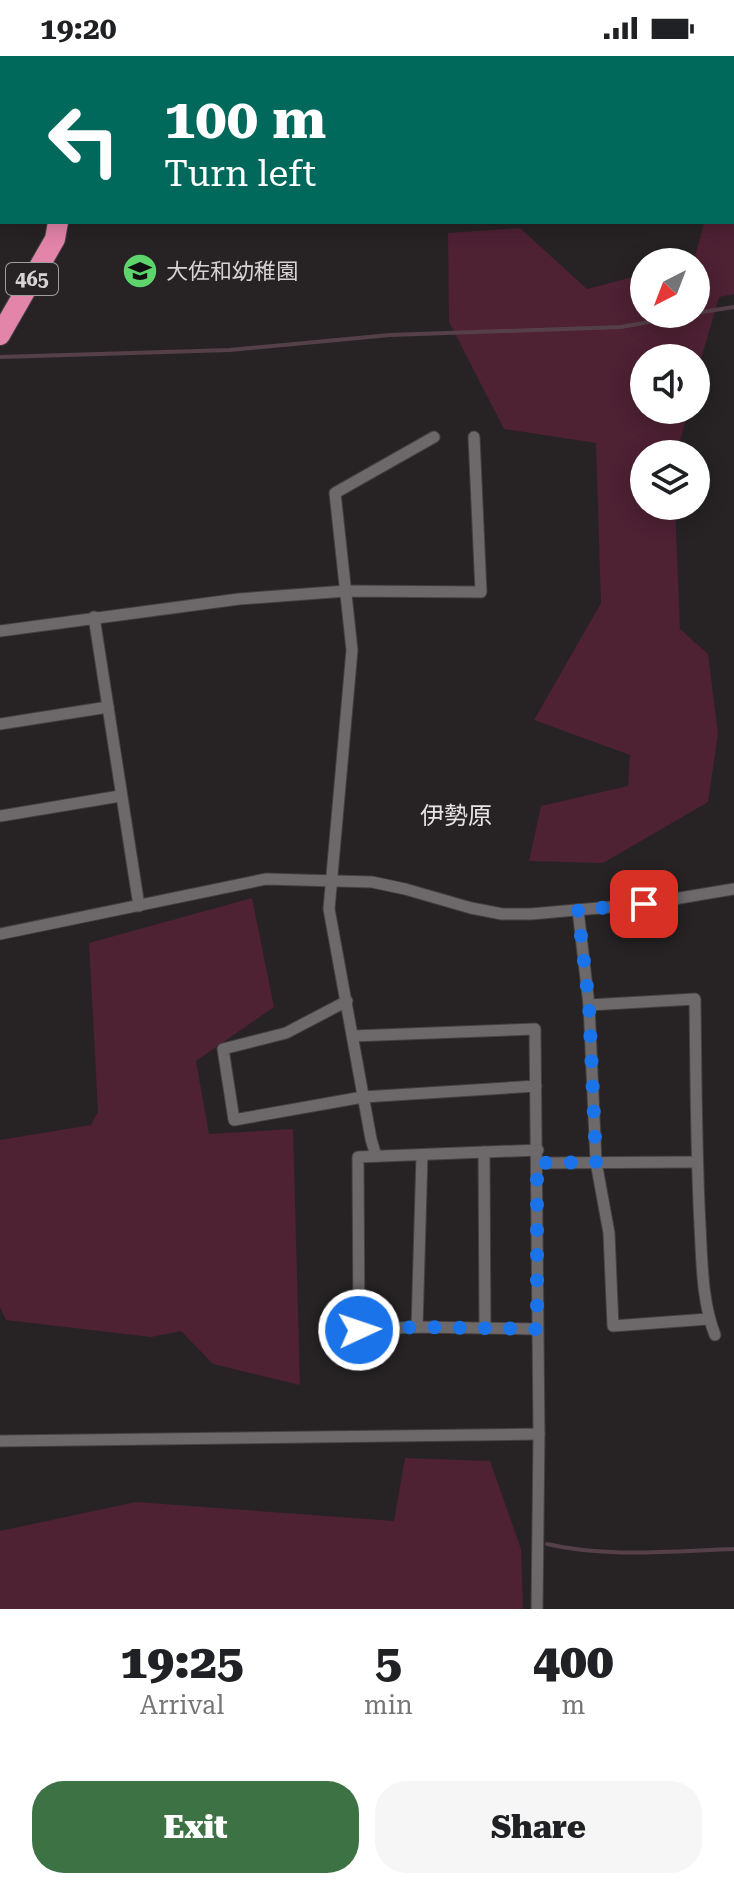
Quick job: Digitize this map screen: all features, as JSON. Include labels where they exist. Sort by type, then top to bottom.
[{"type":"highway","name":"465","points":[[0,335],[55,239],[58,224]]},
{"type":"street","points":[[376,1156],[329,909],[352,650],[335,493],[434,437]]},
{"type":"street","points":[[0,631],[239,599],[346,591],[481,592],[474,437]]},
{"type":"street","points":[[94,617],[139,906]]},
{"type":"street","points":[[0,724],[108,707]]},
{"type":"street","points":[[0,816],[120,796]]},
{"type":"street","points":[[0,934],[266,879],[372,882],[502,914],[644,904],[734,889]]},
{"type":"street","points":[[578,910],[589,1005],[596,1162],[609,1233],[613,1326],[708,1319]]},
{"type":"street","points":[[589,1005],[695,999],[696,1162],[708,1319],[715,1335]]},
{"type":"street","points":[[347,1001],[286,1033],[223,1049],[234,1120],[363,1097],[536,1086]]},
{"type":"street","points":[[353,1036],[535,1029],[539,1434],[537,1609]]},
{"type":"street","points":[[537,1329],[417,1327],[359,1330],[358,1157],[484,1152],[596,1162],[696,1162]]},
{"type":"street","points":[[484,1152],[485,1328]]},
{"type":"street","points":[[417,1327],[422,1155]]},
{"type":"street","points":[[0,1441],[539,1434]]},
{"type":"shaded area","points":[[703,224],[734,224],[734,294],[719,297],[710,328],[710,248],[697,248]]},
{"type":"shaded area","points":[[520,228],[587,289],[630,278],[630,328],[710,328],[705,344],[630,344],[630,424],[684,424],[680,440],[630,440],[630,520],[676,520],[680,629],[708,654],[718,734],[708,802],[603,863],[529,861],[541,806],[628,786],[630,755],[534,720],[601,603],[596,443],[504,429],[449,322],[448,233]]},
{"type":"shaded area","points":[[252,898],[274,1007],[196,1061],[209,1134],[293,1129],[300,1385],[213,1364],[181,1331],[151,1337],[6,1320],[0,1307],[0,1140],[91,1125],[98,1112],[89,943]]},
{"type":"shaded area","points":[[405,1458],[490,1461],[521,1549],[523,1609],[0,1609],[0,1531],[136,1502],[394,1521]]},
{"type":"waterway","points":[[710,311],[734,307]]},
{"type":"waterway","points":[[1,357],[230,350],[390,335],[630,325]]},
{"type":"waterway","points":[[547,1544],[616,1552],[734,1549]]},
{"type":"place","name":"大佐和幼稚園","points":[[140,271]]},
{"type":"district","name":"伊勢原","points":[[456,816]]},
{"type":"route","points":[[359,1330],[417,1327],[537,1329],[537,1163],[596,1162],[589,1005],[578,910],[644,904]]}]
